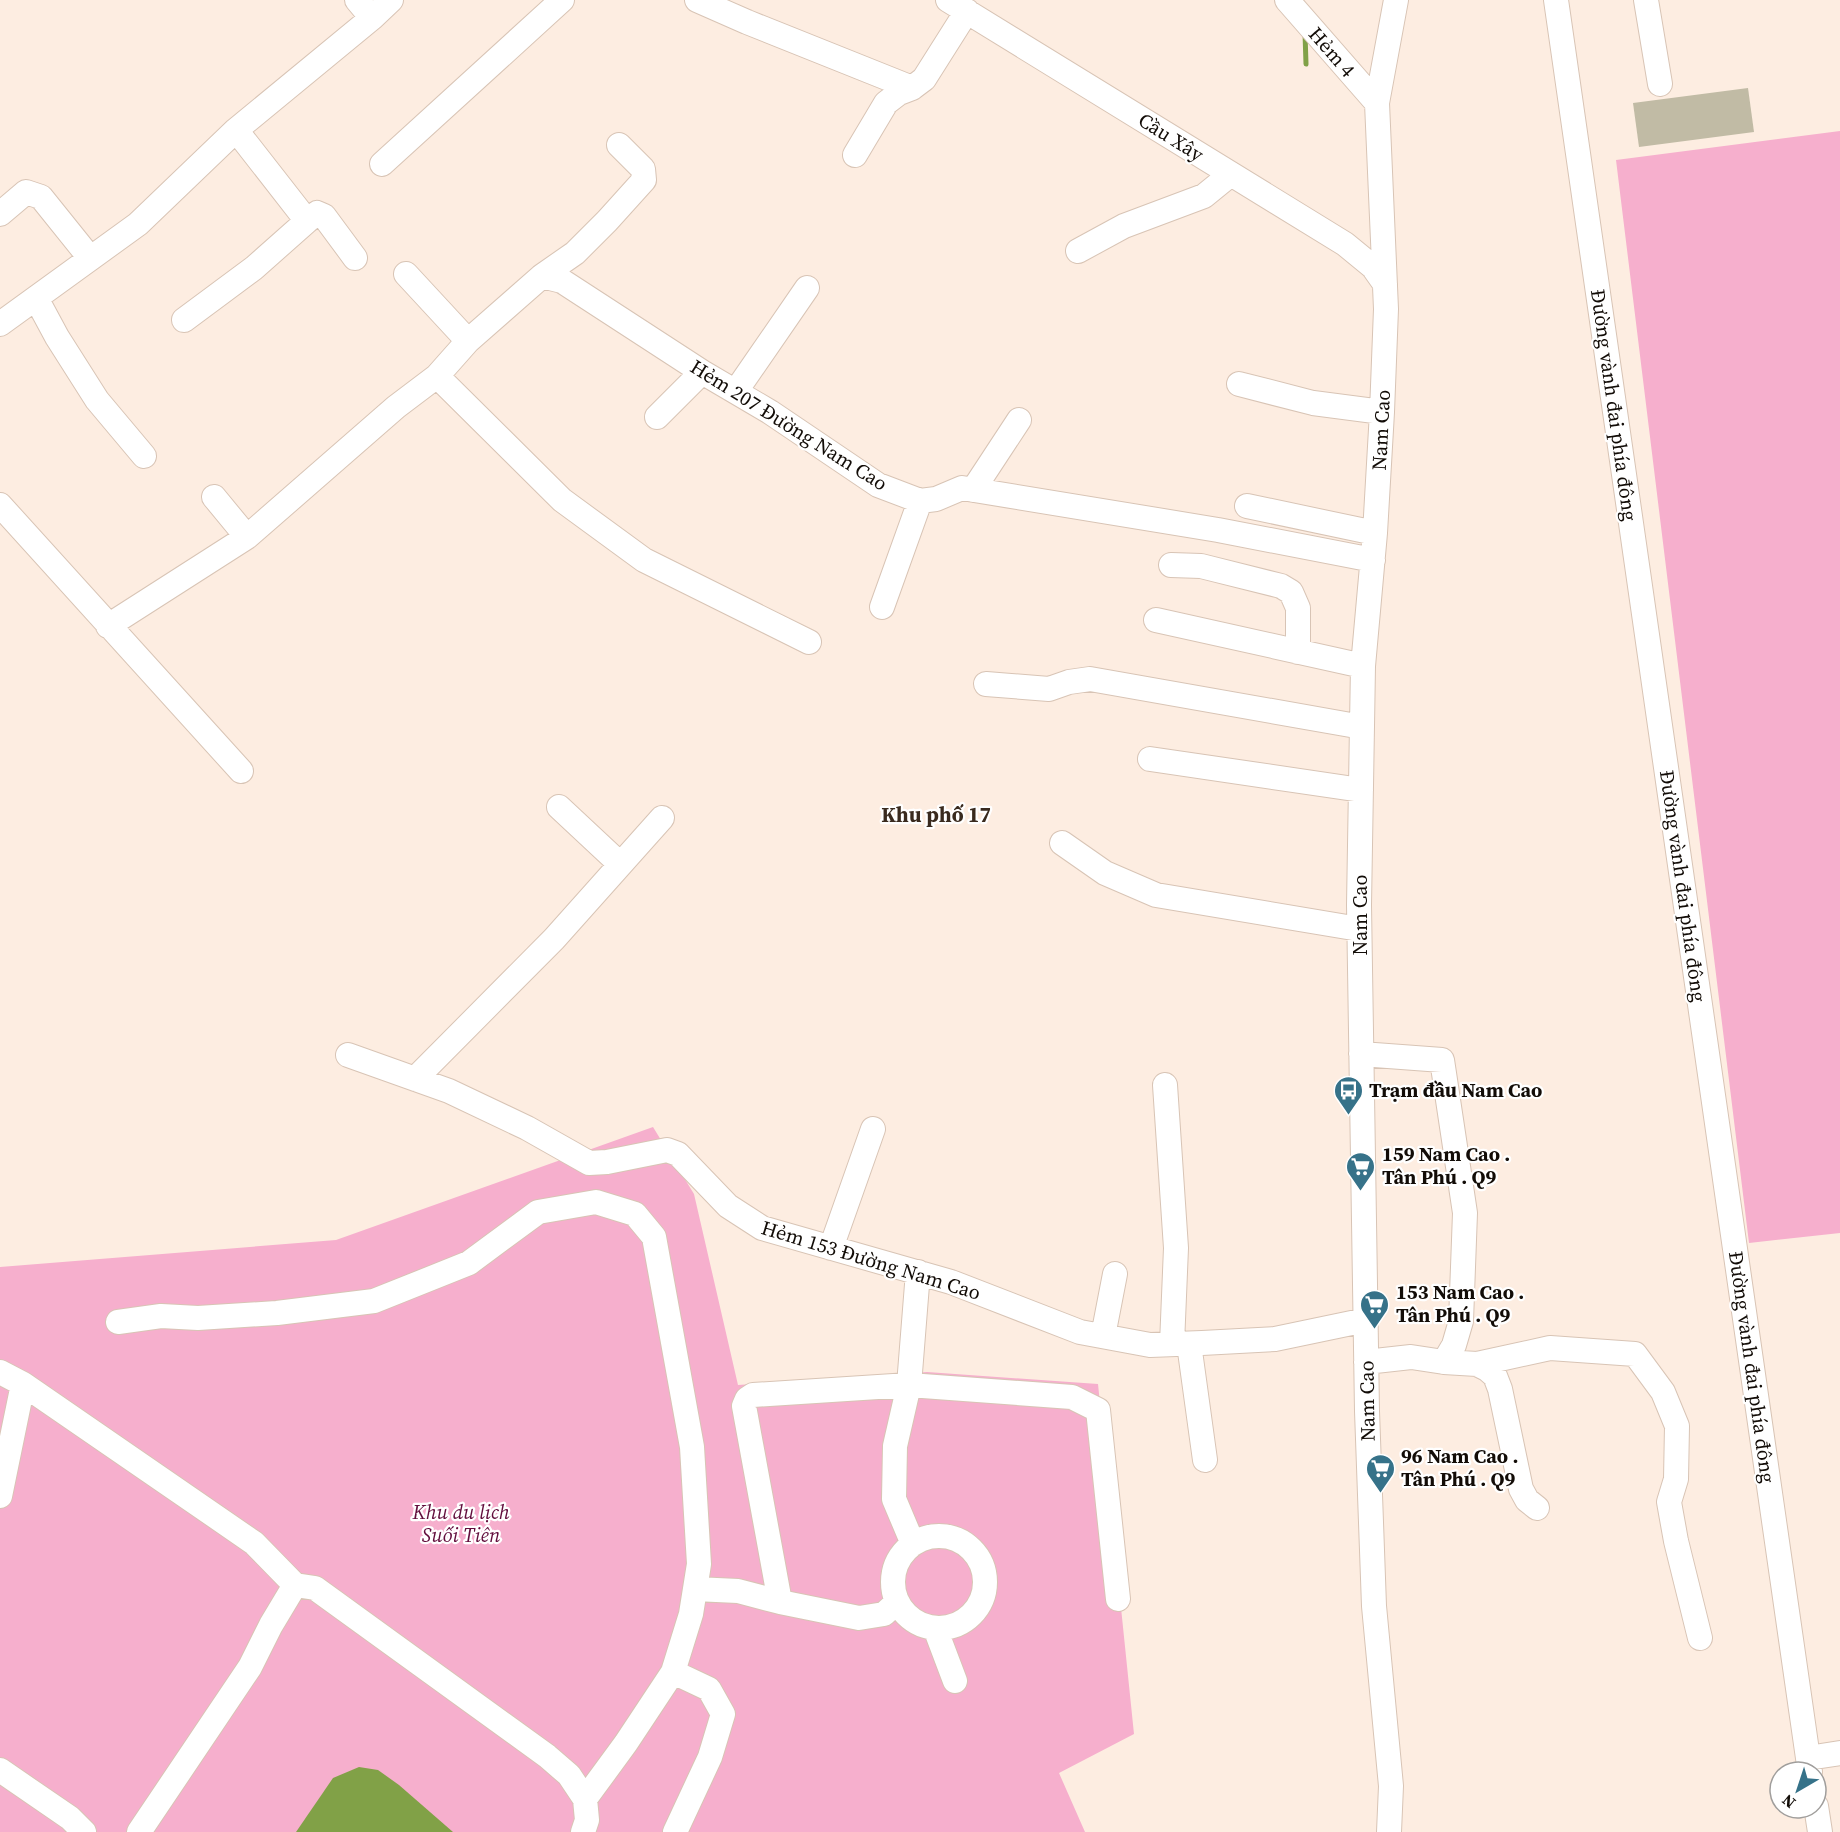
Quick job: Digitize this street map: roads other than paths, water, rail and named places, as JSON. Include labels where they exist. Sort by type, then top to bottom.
[{"type":"street","points":[[0,324],[138,224],[364,9],[391,0]]},
{"type":"street","points":[[382,164],[562,0]]},
{"type":"street","points":[[697,0],[912,88]]},
{"type":"street","name":"Nam Cao","points":[[1389,1832],[1390,1786],[1374,1606],[1366,1362],[1359,929],[1363,666],[1373,560],[1382,412],[1385,284],[1377,103],[1396,0]]},
{"type":"street","name":"Đường vành đai phía đông","points":[[1556,0],[1808,1760]]},
{"type":"street","points":[[1646,0],[1660,84]]},
{"type":"street","name":"Hẻm 4","points":[[1290,4],[1377,103]]},
{"type":"street","points":[[855,155],[886,103],[924,79],[958,6]]},
{"type":"street","name":"Cầu Xây","points":[[958,6],[1345,244],[1373,267],[1385,284]]},
{"type":"street","points":[[236,130],[307,221]]},
{"type":"street","points":[[108,626],[247,537],[396,407],[437,376],[468,341],[542,276],[575,253],[642,183],[643,168],[619,145]]},
{"type":"street","points":[[1078,251],[1124,226],[1204,196],[1231,174]]},
{"type":"street","points":[[0,214],[26,192],[41,197],[90,258]]},
{"type":"street","points":[[184,320],[254,268],[316,213],[324,216],[355,258]]},
{"type":"street","points":[[406,274],[468,341]]},
{"type":"street","name":"Hẻm 207 Đường Nam Cao","points":[[542,276],[562,281],[702,372],[770,412],[878,485],[920,501]]},
{"type":"street","points":[[735,391],[807,288]]},
{"type":"street","points":[[36,298],[57,337],[97,400],[144,456]]},
{"type":"street","points":[[657,417],[702,372]]},
{"type":"street","points":[[437,376],[562,500],[644,560],[809,642]]},
{"type":"street","points":[[1239,384],[1312,403],[1382,412]]},
{"type":"street","points":[[973,490],[1018,420]]},
{"type":"street","points":[[882,607],[920,501],[936,499],[962,488],[1218,530],[1373,560]]},
{"type":"street","points":[[214,497],[247,537]]},
{"type":"street","points":[[0,505],[241,771]]},
{"type":"street","points":[[1247,506],[1375,533]]},
{"type":"street","points":[[1171,565],[1201,566],[1281,586],[1291,592],[1298,608],[1298,652]]},
{"type":"street","points":[[1156,620],[1363,666]]},
{"type":"street","points":[[986,684],[1049,689],[1069,682],[1090,679],[1362,727]]},
{"type":"street","points":[[1150,759],[1361,790]]},
{"type":"street","points":[[559,807],[620,864]]},
{"type":"street","points":[[415,1079],[554,939],[662,818]]},
{"type":"street","points":[[1062,843],[1105,873],[1156,895],[1359,929]]},
{"type":"street","points":[[1361,1054],[1442,1060],[1465,1213],[1461,1321],[1454,1345],[1444,1362]]},
{"type":"street","name":"Hẻm 153 Đường Nam Cao","points":[[348,1055],[449,1091],[517,1123],[589,1163],[607,1162],[667,1150],[678,1154],[728,1206],[762,1228],[951,1282],[1080,1332],[1150,1344],[1180,1344],[1275,1339],[1366,1320]]},
{"type":"street","points":[[1165,1085],[1180,1344],[1205,1460]]},
{"type":"street","points":[[831,1248],[873,1129]]},
{"type":"street","points":[[118,1322],[161,1316],[198,1318],[277,1313],[374,1301],[469,1263],[538,1212],[596,1203],[635,1214],[654,1237],[692,1447],[699,1564],[691,1614],[673,1672],[626,1743],[585,1799]]},
{"type":"street","points":[[913,1544],[894,1499],[895,1446],[909,1385],[918,1272]]},
{"type":"street","points":[[1102,1336],[1115,1274]]},
{"type":"street","points":[[1366,1362],[1411,1357],[1477,1364],[1550,1348],[1635,1354],[1663,1392],[1677,1426],[1676,1479],[1669,1502],[1676,1541],[1700,1638]]},
{"type":"street","points":[[1477,1364],[1495,1376],[1500,1389],[1521,1489],[1527,1500],[1538,1508]]},
{"type":"street","points":[[0,1372],[23,1384],[254,1543],[294,1585],[315,1588],[547,1756],[569,1775],[585,1799],[587,1820],[584,1832]]},
{"type":"street","points":[[0,1496],[23,1384]]},
{"type":"street","points":[[780,1602],[744,1406],[747,1400],[753,1395],[909,1385],[1072,1397],[1098,1410],[1118,1599]]},
{"type":"street","points":[[1510,1433],[1531,1456]]},
{"type":"street","points":[[943,1536],[959,1540],[972,1550],[981,1563],[985,1578],[984,1594],[977,1609],[966,1620],[951,1627],[935,1628],[920,1624],[907,1615],[897,1602],[893,1586],[895,1570],[901,1556],[913,1544],[927,1537],[943,1536]]},
{"type":"street","points":[[139,1832],[250,1667],[294,1585]]},
{"type":"street","points":[[695,1589],[738,1591],[859,1618],[884,1614],[897,1602]]},
{"type":"street","points":[[935,1628],[955,1681]]},
{"type":"street","points":[[673,1672],[709,1689],[723,1714],[710,1756],[675,1832]]},
{"type":"street","points":[[1822,1760],[1840,1753]]},
{"type":"street","points":[[0,1770],[70,1818],[84,1832]]},
{"type":"waterway","points":[[1305,33],[1306,64]]},
{"type":"place","name":"Trạm đầu Nam Cao","points":[[1348,1116]]},
{"type":"place","name":"159 Nam Cao . Tân Phú . Q9","points":[[1361,1192]]},
{"type":"place","name":"153 Nam Cao . Tân Phú . Q9","points":[[1375,1330]]},
{"type":"place","name":"96 Nam Cao . Tân Phú . Q9","points":[[1380,1494]]},
{"type":"district","name":"Khu phố 17","points":[[936,814]]},
{"type":"park label","name":"Khu du lịch Suối Tiên","points":[[461,1524]]}]
